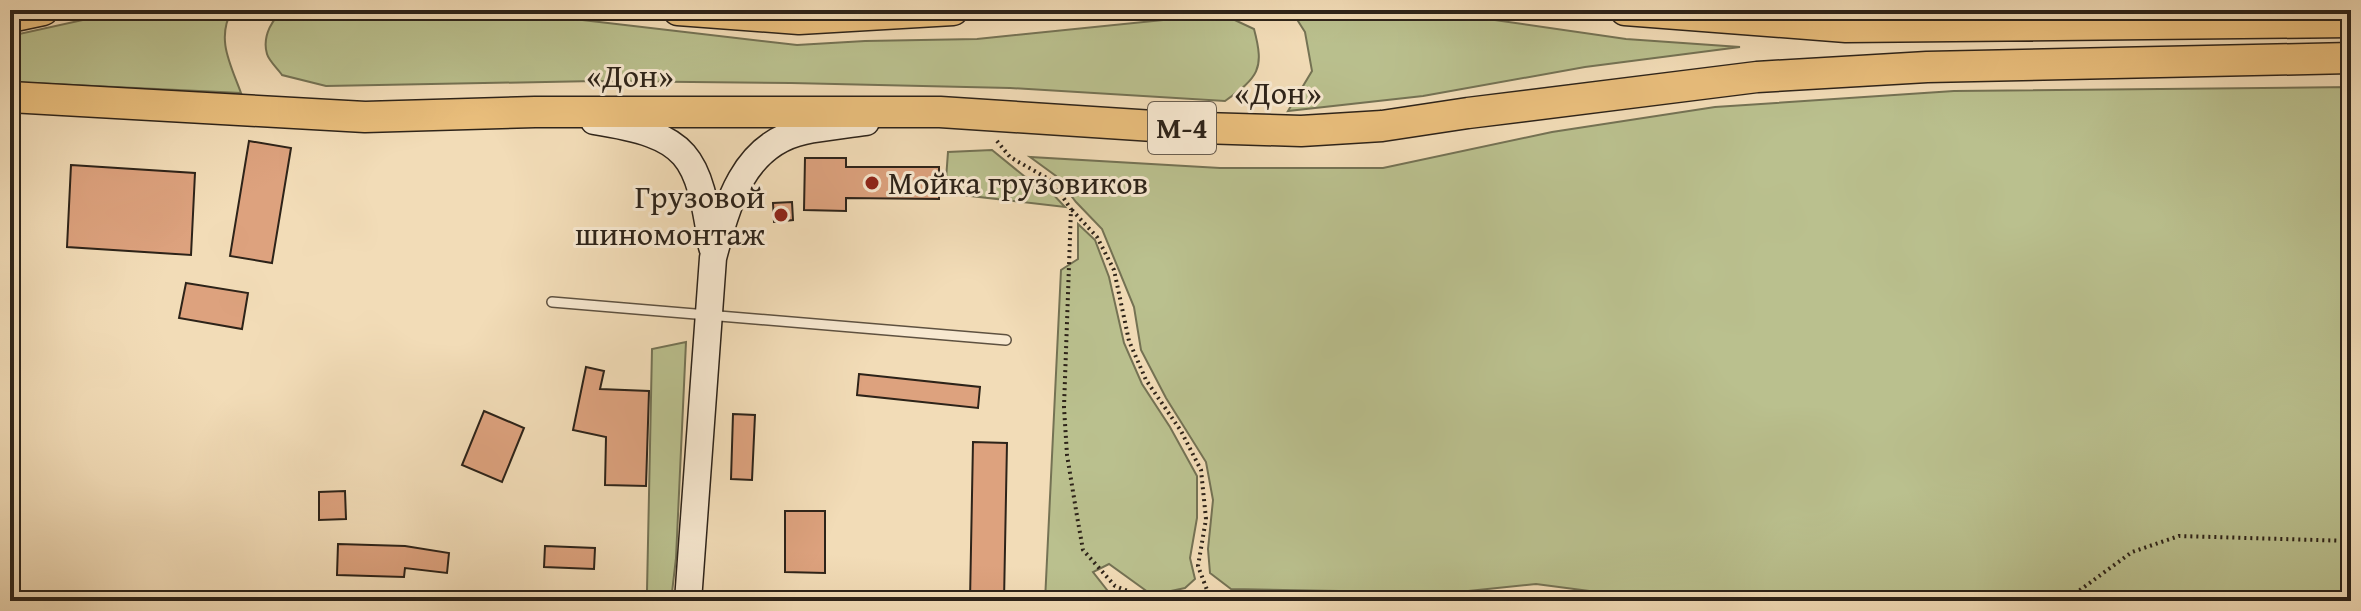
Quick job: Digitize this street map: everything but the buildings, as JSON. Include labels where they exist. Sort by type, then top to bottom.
[{"type":"highway","points":[[10,17],[43,10]]},
{"type":"highway","name":"«Дон»","points":[[678,10],[799,19],[953,10]]},
{"type":"highway","points":[[1625,10],[1846,27],[2351,22]]},
{"type":"highway","name":"«Дон»","points":[[10,97],[365,117],[535,112],[940,112],[1169,127],[1301,131],[1382,126],[1757,77],[1927,67],[2351,58]]},
{"type":"main road","name":"М-4","points":[[535,112],[618,125],[660,135],[676,145],[699,180],[713,258]]},
{"type":"main road","name":"М-4","points":[[713,258],[722,223],[744,172],[755,158],[774,143],[802,131],[940,112]]},
{"type":"main road","points":[[688,601],[713,258]]},
{"type":"lane","points":[[891,10],[923,12]]},
{"type":"lane","points":[[552,302],[1006,340]]},
{"type":"path","points":[[975,115],[1010,157],[1052,181],[1071,209],[1097,237],[1114,270],[1129,341],[1146,380],[1181,431],[1201,470],[1206,519],[1198,566],[1210,598]]},
{"type":"path","points":[[1071,209],[1064,407],[1067,455],[1083,550],[1115,586],[1141,596],[1520,601]]},
{"type":"path","points":[[2065,601],[2132,552],[2179,536],[2351,541]]},
{"type":"green space","points":[[128,10],[232,10],[225,31],[226,51],[241,93],[10,82],[10,36]]},
{"type":"green space","points":[[287,10],[472,10],[797,45],[977,39],[1222,14],[1254,29],[1259,54],[1252,78],[1225,101],[1010,88],[791,83],[596,81],[326,86],[282,75],[268,57],[266,41],[270,28],[277,17]]},
{"type":"green space","points":[[1291,10],[1373,10],[1481,18],[1626,39],[1740,47],[1585,67],[1423,96],[1288,111],[1312,71],[1305,32]]},
{"type":"green space","points":[[2351,87],[2351,601],[2023,601],[1900,592],[1620,595],[1536,584],[1449,593],[1231,589],[1210,573],[1208,549],[1213,500],[1206,462],[1166,398],[1141,350],[1134,307],[1102,229],[1056,176],[1030,157],[1220,168],[1383,168],[1552,132],[1715,107],[1954,91]]},
{"type":"green space","points":[[992,150],[1024,176],[1050,191],[1065,207],[945,193],[948,152]]},
{"type":"green space","points":[[1078,224],[1095,240],[1109,277],[1124,343],[1142,384],[1197,476],[1197,518],[1190,558],[1195,579],[1185,588],[1152,595],[1109,564],[1093,572],[1111,595],[1128,601],[1045,601],[1061,270],[1078,259]]},
{"type":"green space","points":[[686,342],[676,558],[671,601],[633,601],[647,591],[652,349]]},
{"type":"place","name":"Мойка грузовиков","points":[[872,183]]},
{"type":"place","name":"Грузовой шиномонтаж","points":[[781,215]]}]
